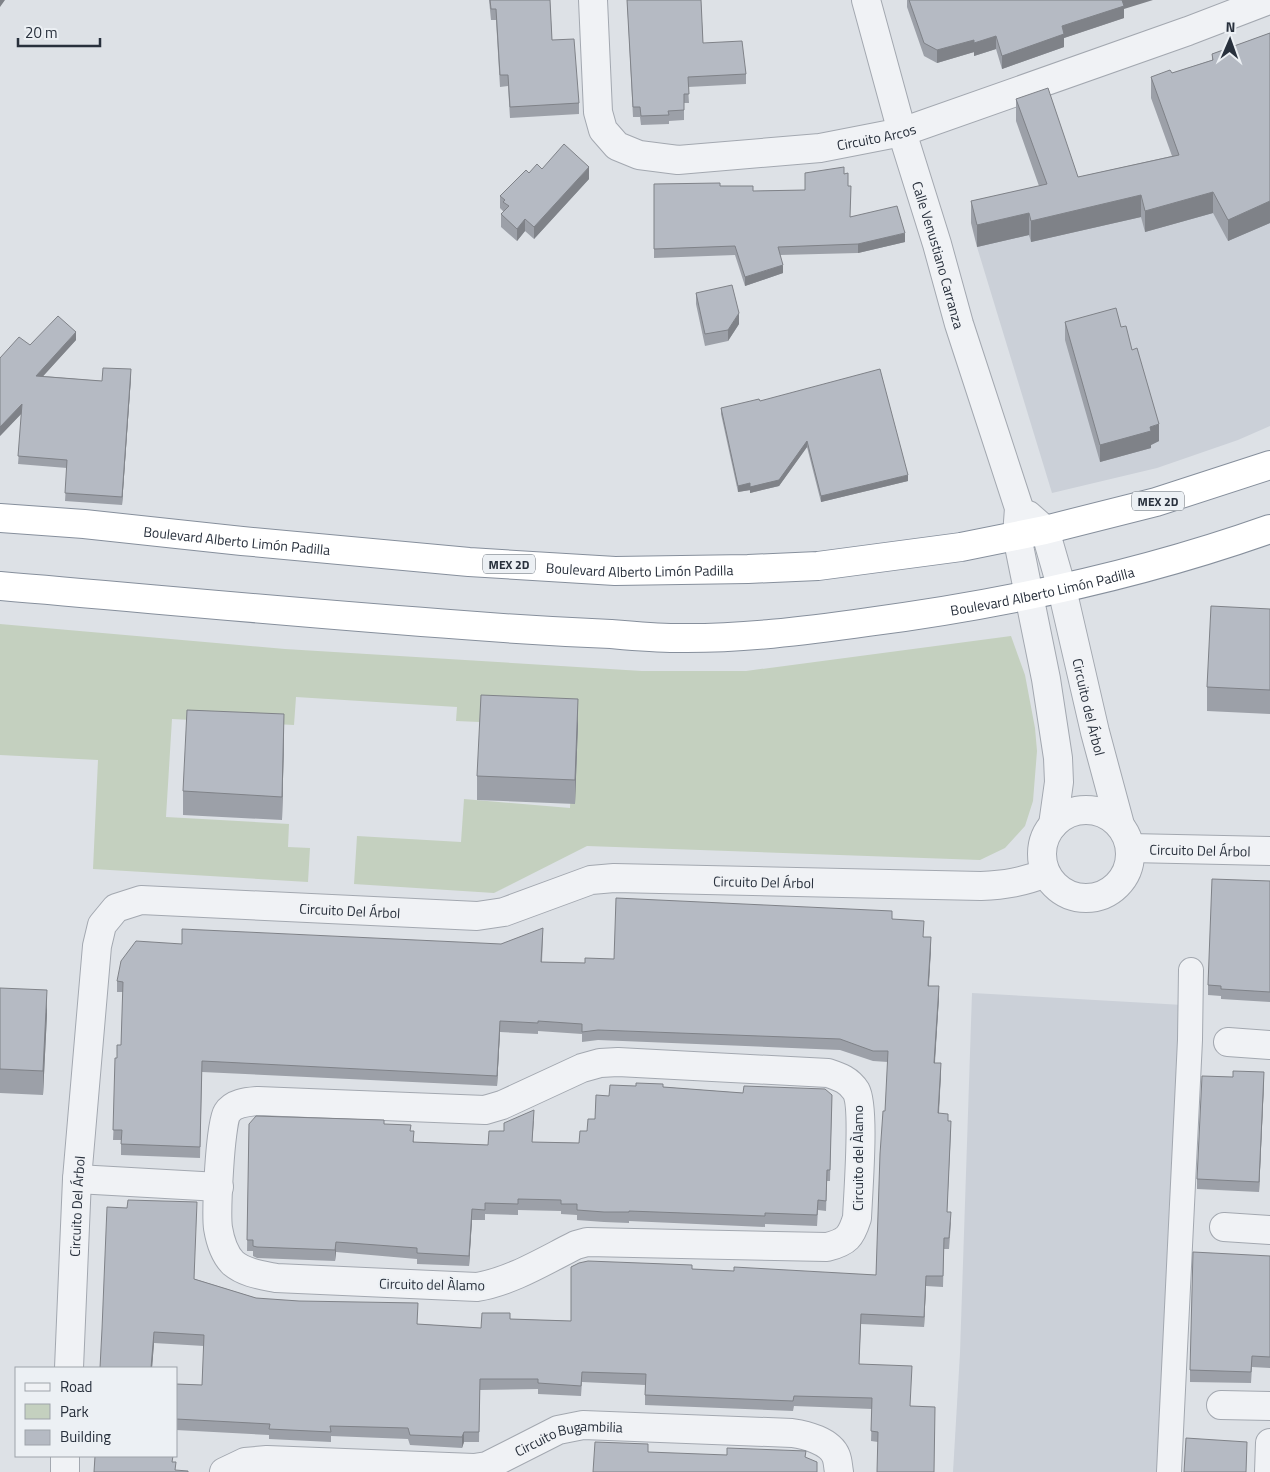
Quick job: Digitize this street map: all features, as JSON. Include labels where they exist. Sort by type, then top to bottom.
[{"type":"highway","name":"Boulevard Alberto Limón Padilla","points":[[0,518],[84,524],[469,562],[615,571],[748,569],[818,566],[961,547],[1045,530],[1156,502],[1270,465]]},
{"type":"highway","name":"Boulevard Alberto Limón Padilla","points":[[0,586],[400,620],[676,638],[746,635],[924,615],[1030,596],[1177,559],[1270,529]]},
{"type":"street","name":"Circuito Arcos","points":[[593,0],[598,112],[603,130],[617,146],[638,155],[678,160],[820,148],[902,132],[1188,31],[1269,0]]},
{"type":"street","name":"Calle Venustiano Carranza","points":[[866,0],[902,132],[937,244],[959,324],[1019,508],[1016,536],[1030,596]]},
{"type":"street","points":[[1019,508],[1045,530],[1062,589]]},
{"type":"street","name":"Circuito del Árbol","points":[[1062,589],[1095,732],[1125,836]]},
{"type":"street","points":[[1030,596],[1046,679],[1058,758],[1059,782],[1052,825],[1042,848],[1042,860],[1046,873],[1052,883],[1071,896],[1093,898],[1104,895],[1114,889],[1128,870],[1130,859],[1125,836],[1104,814],[1086,810],[1068,814],[1052,825]]},
{"type":"street","name":"Circuito Del Árbol","points":[[1125,836],[1270,851]]},
{"type":"street","name":"Circuito Del Árbol","points":[[69,1367],[78,1179],[97,946],[102,925],[116,908],[141,900],[477,916],[504,912],[591,880],[614,878],[981,886],[1022,882],[1046,873]]},
{"type":"street","points":[[1169,1472],[1190,1040],[1191,970]]},
{"type":"street","points":[[1228,1042],[1270,1045]]},
{"type":"street","name":"Circuito del Àlamo","points":[[618,1062],[828,1073],[846,1079],[856,1092],[860,1110],[857,1218],[852,1233],[842,1243],[827,1247],[587,1242],[576,1245],[509,1278],[494,1284],[477,1287],[276,1278],[252,1274],[233,1262],[222,1246],[218,1226],[219,1187],[222,1130],[227,1113],[239,1103],[258,1101],[485,1110],[502,1105],[582,1068],[600,1063],[618,1062]]},
{"type":"street","points":[[78,1179],[219,1187]]},
{"type":"street","points":[[1224,1227],[1270,1230]]},
{"type":"street","points":[[1221,1405],[1270,1406]]},
{"type":"street","name":"Circuito Bugambilia","points":[[224,1472],[245,1462],[267,1460],[474,1468],[487,1466],[558,1430],[582,1425],[792,1433],[809,1436],[822,1442],[836,1454],[839,1472]]},
{"type":"street","points":[[1269,1472],[1270,1443]]},
{"type":"street","points":[[65,1457],[65,1472]]},
{"type":"shaded area","points":[[1270,119],[1270,426],[1238,440],[1157,468],[1052,493],[977,247]]},
{"type":"shaded area","points":[[972,993],[1183,1005],[1160,1472],[953,1472],[960,1353]]},
{"type":"green space","points":[[0,624],[285,649],[642,671],[746,671],[1011,636],[1025,675],[1035,728],[1037,751],[1033,801],[1025,826],[1005,848],[980,860],[587,846],[494,893],[354,884],[357,836],[461,842],[464,799],[570,808],[574,726],[456,721],[457,707],[296,697],[294,725],[172,719],[166,817],[289,824],[288,847],[310,848],[308,882],[93,869],[98,760],[0,755]]},
{"type":"building","points":[[490,0],[550,0],[552,40],[574,39],[579,103],[510,107],[508,75],[500,75],[496,9],[491,9]]},
{"type":"building","points":[[627,0],[701,0],[703,43],[742,41],[746,74],[688,77],[689,94],[684,94],[684,110],[668,111],[669,115],[641,116],[640,107],[633,107]]},
{"type":"building","points":[[909,0],[1122,0],[1124,6],[1062,26],[1064,34],[1002,56],[996,36],[974,43],[974,40],[937,50],[924,43]]},
{"type":"building","points":[[1270,33],[1270,201],[1228,220],[1213,192],[1145,211],[1141,195],[1031,221],[1029,213],[977,225],[971,201],[1047,184],[1016,99],[1048,88],[1078,177],[1179,155],[1151,77],[1170,70],[1172,73],[1213,60],[1212,54]]},
{"type":"building","points":[[564,144],[589,167],[534,227],[525,219],[517,229],[501,214],[509,206],[503,202],[505,200],[500,196],[526,170],[529,173],[537,164],[542,169]]},
{"type":"building","points":[[844,167],[844,174],[848,173],[848,186],[851,186],[850,217],[897,206],[905,233],[858,244],[778,247],[783,265],[745,277],[735,246],[654,249],[654,184],[720,183],[720,186],[753,186],[753,191],[805,190],[805,173]]},
{"type":"building","points":[[732,285],[739,313],[728,330],[705,334],[696,293]]},
{"type":"building","points":[[1116,308],[1121,327],[1126,326],[1132,350],[1137,348],[1159,424],[1150,427],[1151,431],[1100,445],[1065,322]]},
{"type":"building","points":[[58,316],[76,332],[36,376],[102,381],[103,368],[131,369],[122,497],[65,493],[67,460],[18,456],[22,404],[0,427],[0,358],[19,337],[30,345]]},
{"type":"building","points":[[880,369],[908,475],[821,496],[807,441],[779,480],[750,487],[750,483],[738,486],[721,408],[759,399],[760,401]]},
{"type":"building","points":[[1211,606],[1270,609],[1270,690],[1207,687]]},
{"type":"building","points":[[481,695],[578,699],[575,780],[477,776]]},
{"type":"building","points":[[187,710],[284,714],[282,797],[183,791]]},
{"type":"building","points":[[1212,879],[1270,881],[1270,992],[1221,989],[1221,986],[1208,985]]},
{"type":"building","points":[[616,898],[892,911],[892,919],[924,921],[923,937],[931,937],[928,986],[939,986],[934,1063],[941,1063],[938,1113],[948,1114],[948,1121],[951,1121],[947,1212],[951,1212],[949,1238],[944,1238],[943,1276],[926,1276],[924,1317],[861,1314],[859,1364],[912,1366],[910,1406],[935,1407],[934,1472],[877,1472],[878,1432],[871,1431],[872,1398],[794,1396],[793,1401],[645,1395],[646,1374],[582,1372],[581,1386],[538,1383],[538,1379],[480,1379],[479,1432],[464,1432],[462,1437],[410,1435],[408,1428],[330,1426],[331,1432],[269,1429],[270,1424],[178,1419],[178,1384],[202,1385],[204,1335],[154,1332],[151,1367],[100,1367],[107,1207],[127,1208],[128,1200],[197,1202],[194,1279],[256,1298],[299,1301],[418,1303],[417,1324],[481,1328],[482,1313],[510,1313],[510,1319],[571,1321],[571,1267],[588,1261],[692,1265],[692,1269],[734,1271],[734,1267],[876,1275],[880,1154],[883,1111],[885,1111],[888,1051],[873,1051],[840,1039],[598,1030],[582,1032],[582,1024],[500,1021],[497,1076],[202,1061],[200,1147],[121,1144],[122,1130],[113,1130],[115,1058],[117,1058],[117,1045],[121,1045],[123,982],[117,981],[121,961],[136,941],[182,944],[182,929],[501,944],[543,928],[541,962],[585,963],[585,958],[614,959]]},
{"type":"building","points":[[0,988],[47,990],[43,1071],[0,1069]]},
{"type":"building","points":[[1233,1071],[1264,1072],[1259,1182],[1197,1179],[1202,1076],[1233,1077]]},
{"type":"building","points":[[636,1083],[663,1084],[663,1087],[743,1093],[744,1086],[825,1089],[832,1095],[830,1170],[827,1170],[826,1201],[818,1200],[817,1215],[765,1213],[765,1216],[629,1211],[604,1212],[577,1210],[577,1204],[561,1204],[561,1200],[518,1199],[518,1204],[485,1203],[485,1210],[472,1209],[469,1256],[417,1253],[417,1248],[336,1242],[335,1250],[257,1247],[253,1246],[253,1240],[247,1240],[249,1124],[256,1116],[384,1120],[384,1124],[411,1125],[410,1131],[414,1131],[413,1142],[488,1145],[489,1131],[504,1131],[504,1123],[534,1110],[532,1142],[579,1143],[580,1131],[587,1131],[588,1119],[595,1119],[596,1095],[609,1096],[610,1085],[636,1086]]},
{"type":"building","points":[[1193,1252],[1270,1256],[1270,1357],[1252,1356],[1251,1372],[1190,1370]]},
{"type":"building","points":[[1186,1438],[1247,1442],[1246,1472],[1184,1472]]},
{"type":"building","points":[[595,1442],[648,1444],[648,1452],[727,1455],[727,1448],[806,1451],[805,1457],[817,1462],[817,1472],[593,1472]]},
{"type":"building","points":[[95,1457],[173,1457],[172,1462],[176,1462],[175,1470],[188,1471],[188,1472],[94,1472]]}]
